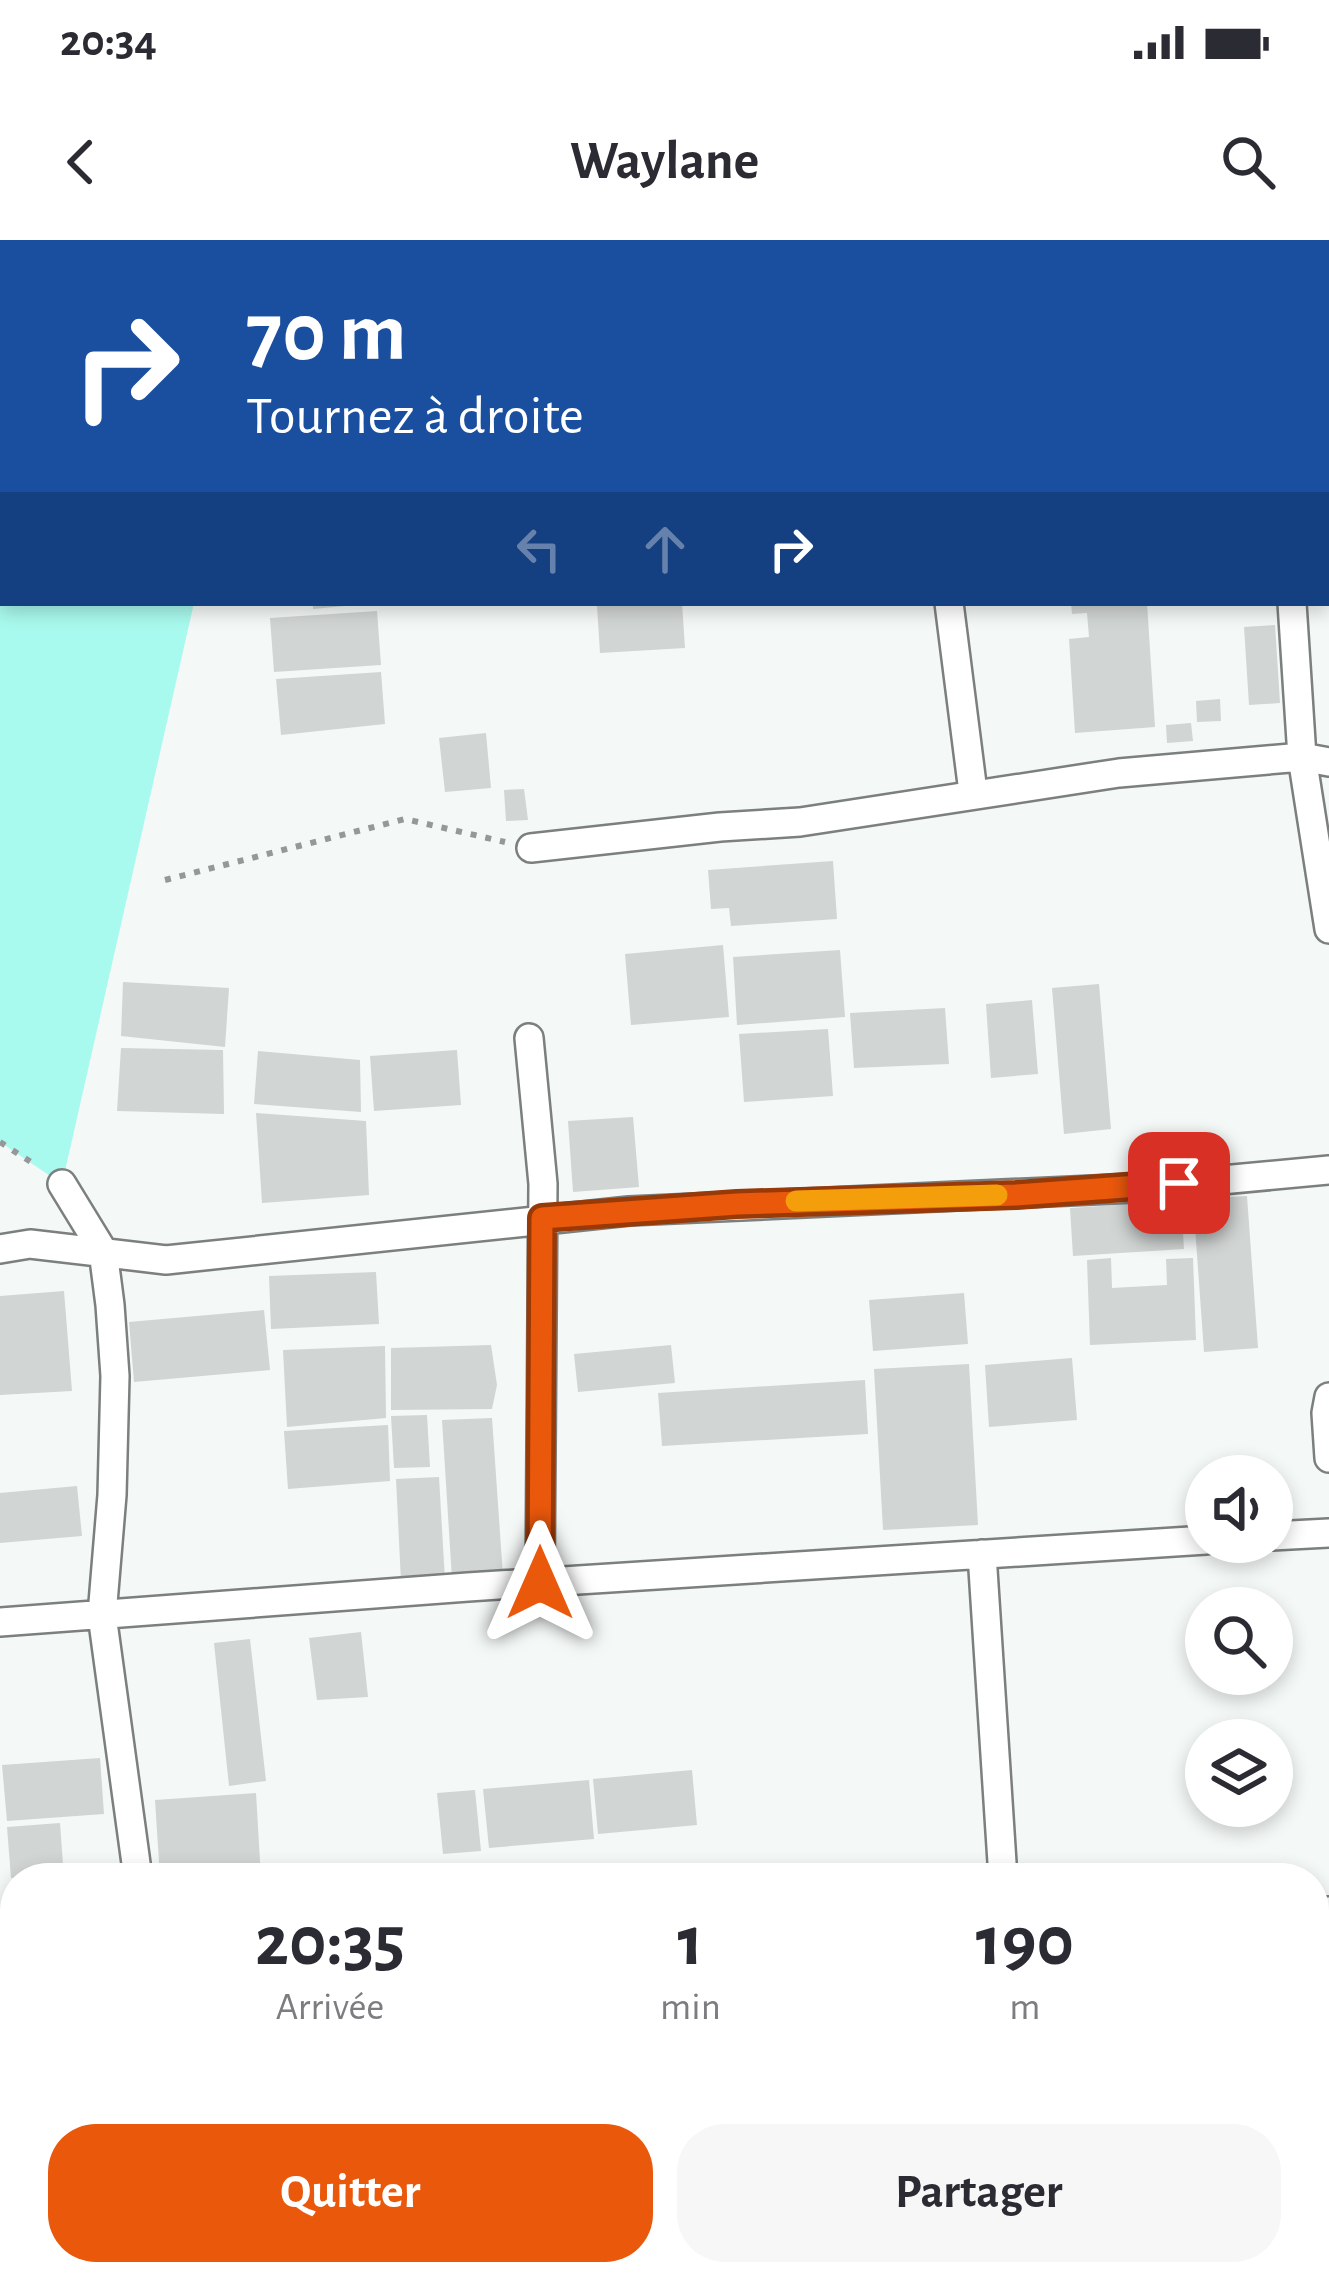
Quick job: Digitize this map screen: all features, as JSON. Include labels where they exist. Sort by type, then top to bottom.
[{"type":"street","points":[[949,606],[973,792]]},
{"type":"street","points":[[1292,606],[1316,759],[1329,928]]},
{"type":"street","points":[[531,848],[720,826],[800,822],[1119,773],[1316,759]]},
{"type":"street","points":[[529,1038],[543,1184],[540,1583]]},
{"type":"street","points":[[0,1249],[30,1244],[166,1260],[542,1218],[737,1204],[1136,1188],[1329,1170]]},
{"type":"street","points":[[62,1184],[103,1251],[115,1376],[102,1615],[136,1863]]},
{"type":"street","points":[[1329,1397],[1329,1458]]},
{"type":"street","points":[[1293,1535],[1329,1533]]},
{"type":"street","points":[[0,1622],[1185,1541]]},
{"type":"street","points":[[982,1554],[1003,1863]]},
{"type":"path","points":[[165,880],[405,819],[531,848]]},
{"type":"path","points":[[0,1142],[62,1184]]},
{"type":"green space","points":[[0,606],[193,606],[62,1184],[0,1142]]},
{"type":"building","points":[[597,606],[682,606],[685,648],[600,653]]},
{"type":"building","points":[[1071,606],[1147,606],[1155,727],[1075,733],[1069,639],[1089,637],[1087,613],[1072,614]]},
{"type":"building","points":[[377,611],[381,665],[274,672],[270,618]]},
{"type":"building","points":[[1275,625],[1280,703],[1249,705],[1244,627]]},
{"type":"building","points":[[381,672],[385,724],[281,735],[276,679]]},
{"type":"building","points":[[1220,699],[1221,721],[1197,722],[1196,701]]},
{"type":"building","points":[[1191,723],[1193,741],[1167,743],[1166,725]]},
{"type":"building","points":[[486,733],[491,788],[445,792],[439,738]]},
{"type":"building","points":[[524,789],[528,820],[506,821],[504,790]]},
{"type":"building","points":[[833,861],[837,919],[731,926],[729,908],[711,909],[708,870]]},
{"type":"building","points":[[723,945],[729,1017],[631,1025],[625,954]]},
{"type":"building","points":[[840,950],[845,1017],[737,1025],[733,957]]},
{"type":"building","points":[[123,982],[229,988],[225,1047],[121,1036]]},
{"type":"building","points":[[1099,984],[1111,1129],[1064,1134],[1052,988]]},
{"type":"building","points":[[1032,1000],[1038,1074],[991,1078],[986,1004]]},
{"type":"building","points":[[945,1008],[949,1064],[854,1068],[850,1013]]},
{"type":"building","points":[[828,1029],[833,1096],[744,1102],[739,1034]]},
{"type":"building","points":[[121,1048],[223,1050],[224,1114],[117,1111]]},
{"type":"building","points":[[457,1050],[461,1105],[374,1111],[370,1056]]},
{"type":"building","points":[[258,1051],[360,1060],[361,1112],[254,1104]]},
{"type":"building","points":[[256,1113],[366,1121],[369,1195],[262,1203]]},
{"type":"building","points":[[633,1117],[639,1187],[573,1192],[568,1121]]},
{"type":"building","points":[[1247,1196],[1258,1348],[1204,1352],[1193,1199]]},
{"type":"building","points":[[1181,1201],[1184,1249],[1073,1256],[1070,1208]]},
{"type":"building","points":[[1111,1258],[1112,1288],[1167,1285],[1166,1259],[1193,1258],[1196,1340],[1090,1345],[1087,1260]]},
{"type":"building","points":[[376,1272],[379,1324],[271,1329],[269,1276]]},
{"type":"building","points":[[64,1291],[72,1391],[0,1395],[0,1296]]},
{"type":"building","points":[[964,1293],[968,1344],[873,1351],[869,1300]]},
{"type":"building","points":[[264,1310],[270,1370],[134,1382],[129,1322]]},
{"type":"building","points":[[491,1345],[497,1385],[492,1409],[391,1410],[391,1348]]},
{"type":"building","points":[[671,1345],[675,1383],[578,1392],[574,1354]]},
{"type":"building","points":[[385,1346],[386,1418],[287,1427],[283,1350]]},
{"type":"building","points":[[1072,1358],[1077,1420],[989,1427],[985,1365]]},
{"type":"building","points":[[969,1364],[978,1525],[883,1530],[874,1369]]},
{"type":"building","points":[[865,1380],[868,1434],[662,1446],[658,1393]]},
{"type":"building","points":[[427,1415],[430,1467],[394,1468],[391,1416]]},
{"type":"building","points":[[492,1418],[503,1576],[452,1579],[442,1420]]},
{"type":"building","points":[[388,1425],[390,1481],[288,1489],[284,1431]]},
{"type":"building","points":[[439,1477],[445,1580],[401,1582],[396,1479]]},
{"type":"building","points":[[77,1486],[82,1536],[0,1543],[0,1493]]},
{"type":"building","points":[[361,1632],[368,1697],[317,1700],[309,1638]]},
{"type":"building","points":[[250,1639],[266,1781],[229,1786],[214,1643]]},
{"type":"building","points":[[100,1758],[104,1814],[7,1821],[2,1765]]},
{"type":"building","points":[[692,1770],[697,1825],[598,1834],[593,1779]]},
{"type":"building","points":[[589,1780],[594,1839],[489,1848],[483,1789]]},
{"type":"building","points":[[475,1790],[481,1851],[443,1854],[437,1793]]},
{"type":"building","points":[[256,1793],[260,1863],[159,1863],[155,1800]]},
{"type":"building","points":[[60,1823],[63,1863],[10,1863],[7,1827]]},
{"type":"slow traffic","points":[[796,1201],[997,1195]]},
{"type":"route","points":[[540,1583],[542,1218],[1179,1183]]}]
